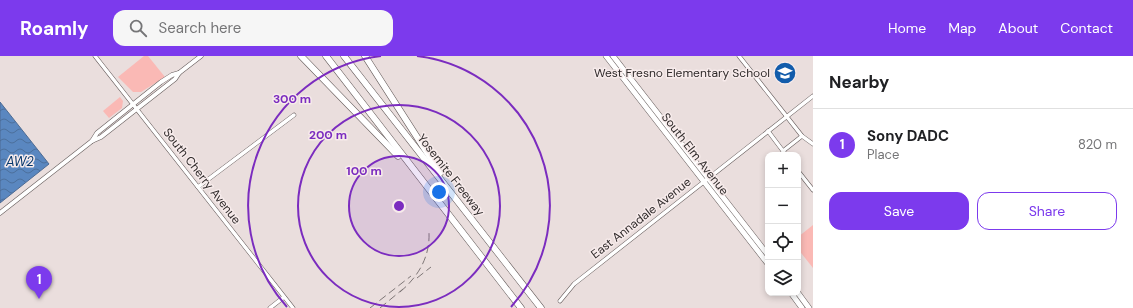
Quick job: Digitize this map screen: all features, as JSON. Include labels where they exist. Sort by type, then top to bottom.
[{"type":"highway","points":[[301,56],[375,131],[432,193]]},
{"type":"highway","points":[[326,56],[522,308]]},
{"type":"highway","name":"Yosemite Freeway","points":[[344,56],[541,308]]},
{"type":"highway","points":[[365,56],[456,198]]},
{"type":"main road","name":"South Elm Avenue","points":[[606,56],[765,251]]},
{"type":"main road","name":"South Elm Avenue","points":[[613,56],[765,260]]},
{"type":"main road","points":[[793,296],[802,308]]},
{"type":"main road","points":[[800,296],[809,308]]},
{"type":"street","name":"South Cherry Avenue","points":[[95,56],[293,308]]},
{"type":"street","points":[[0,213],[92,141],[101,137],[202,56]]},
{"type":"street","points":[[739,56],[802,136],[813,144]]},
{"type":"street","points":[[92,141],[97,133],[133,104],[172,75],[179,73]]},
{"type":"street","name":"East Annadale Avenue","points":[[560,301],[574,284],[813,96]]},
{"type":"street","points":[[198,187],[294,115]]},
{"type":"street","points":[[768,131],[783,151],[802,136]]},
{"type":"street","points":[[801,175],[813,190]]},
{"type":"street","points":[[270,308],[284,297]]},
{"type":"shaded area","points":[[144,56],[148,56],[165,77],[141,92],[133,92],[118,77]]},
{"type":"shaded area","points":[[120,97],[123,101],[122,108],[109,118],[103,111]]},
{"type":"shaded area","points":[[813,225],[813,268],[801,253],[801,235]]},
{"type":"water","name":"AW2","points":[[0,102],[49,164],[0,203]]},
{"type":"railway","points":[[400,292],[412,280],[422,266],[429,242],[429,233]]},
{"type":"railway","points":[[417,278],[431,267]]},
{"type":"railway","points":[[370,308],[411,276]]},
{"type":"railway","points":[[380,308],[403,289]]},
{"type":"place","name":"West Fresno Elementary School","points":[[785,73]]},
{"type":"place","name":"Sony DADC","points":[[39,299]]}]
